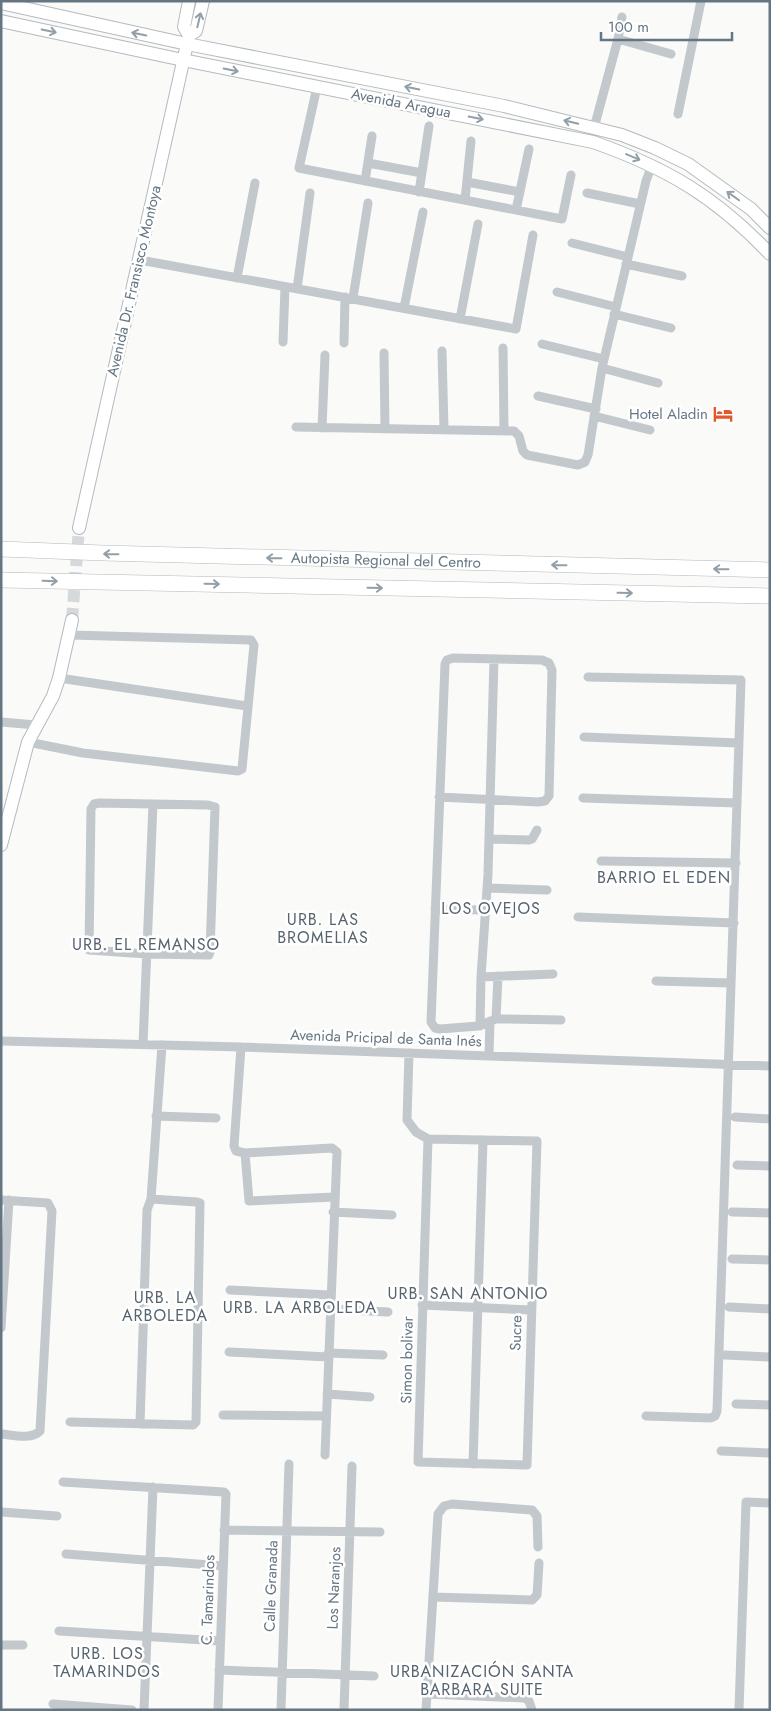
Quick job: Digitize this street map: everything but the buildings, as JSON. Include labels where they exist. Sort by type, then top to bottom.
[{"type":"highway","name":"Autopista Regional del Centro","points":[[1,549],[770,570]]},
{"type":"highway","name":"Autopista Regional del Centro","points":[[1,580],[770,596]]},
{"type":"street","name":"Avenida Dr. Fransisco Montoya","points":[[188,39],[184,27],[189,1]]},
{"type":"street","name":"Avenida Dr. Fransisco Montoya","points":[[79,528],[183,60],[188,39],[196,31],[203,1]]},
{"type":"street","points":[[678,114],[701,1]]},
{"type":"street","name":"Avenida Aragua","points":[[1,3],[18,4],[504,106],[622,135],[688,164],[751,209],[770,228]]},
{"type":"street","points":[[594,128],[618,39],[622,17]]},
{"type":"street","name":"Avenida Aragua","points":[[1,21],[183,60],[593,142],[652,165],[694,188],[724,210],[770,254]]},
{"type":"street","points":[[618,39],[671,54]]},
{"type":"street","points":[[317,87],[298,168],[562,219],[571,175]]},
{"type":"street","points":[[419,192],[429,126]]},
{"type":"street","points":[[365,181],[372,136]]},
{"type":"street","points":[[465,200],[472,141]]},
{"type":"street","points":[[516,210],[529,149]]},
{"type":"street","points":[[368,163],[422,173]]},
{"type":"street","points":[[296,427],[514,431],[519,436],[522,451],[527,455],[578,465],[585,462],[588,455],[603,364],[615,310],[640,204],[652,165]]},
{"type":"street","points":[[467,182],[520,192]]},
{"type":"street","points":[[237,278],[255,183]]},
{"type":"street","points":[[297,289],[310,193]]},
{"type":"street","points":[[587,193],[640,204]]},
{"type":"street","points":[[344,343],[349,298],[368,203]]},
{"type":"street","points":[[404,308],[423,212]]},
{"type":"street","points":[[460,318],[478,224]]},
{"type":"street","points":[[140,260],[516,329],[533,235]]},
{"type":"street","points":[[572,243],[682,276]]},
{"type":"street","points":[[282,342],[285,286]]},
{"type":"street","points":[[557,292],[671,328]]},
{"type":"street","points":[[542,344],[658,383]]},
{"type":"street","points":[[503,348],[504,430]]},
{"type":"street","points":[[442,351],[444,429]]},
{"type":"street","points":[[384,353],[385,429]]},
{"type":"street","points":[[322,428],[325,355]]},
{"type":"street","points":[[538,396],[650,430]]},
{"type":"street","points":[[1,845],[28,742],[53,696],[70,636],[72,620]]},
{"type":"street","points":[[28,742],[83,753],[238,771],[242,769],[254,645],[251,640],[70,636]]},
{"type":"street","points":[[439,797],[545,801],[549,796],[552,670],[549,663],[542,660],[453,658],[447,660],[444,664],[439,797],[431,1024],[435,1028],[440,1029],[480,1026],[493,1021],[561,1020]]},
{"type":"street","points":[[480,1026],[489,839],[494,660]]},
{"type":"street","points":[[588,677],[741,680],[717,1411],[715,1416],[711,1418],[646,1416]]},
{"type":"street","points":[[59,678],[247,706]]},
{"type":"street","points":[[1,722],[36,725]]},
{"type":"street","points":[[584,738],[739,743]]},
{"type":"street","points":[[583,798],[737,803]]},
{"type":"street","points":[[99,803],[208,805],[214,807],[209,955],[148,954],[89,950],[91,809],[94,804],[99,803]]},
{"type":"street","points":[[143,1044],[153,804]]},
{"type":"street","points":[[489,839],[529,840],[532,839],[537,830]]},
{"type":"street","points":[[601,861],[736,863]]},
{"type":"street","points":[[487,888],[547,890]]},
{"type":"street","points":[[435,909],[486,910]]},
{"type":"street","points":[[578,917],[734,923]]},
{"type":"street","points":[[481,977],[553,974]]},
{"type":"street","points":[[489,1055],[498,976]]},
{"type":"street","points":[[656,981],[730,983]]},
{"type":"street","name":"Avenida Pricipal de Santa Inés","points":[[1,1041],[489,1055],[770,1066]]},
{"type":"street","points":[[140,1424],[147,1210],[151,1199],[162,1045]]},
{"type":"street","points":[[241,1047],[234,1146],[236,1151],[245,1153],[332,1148],[337,1152],[333,1212],[325,1454]]},
{"type":"street","points":[[409,1053],[407,1120],[416,1132],[428,1139],[483,1140],[473,1464]]},
{"type":"street","points":[[156,1116],[216,1118]]},
{"type":"street","points":[[735,1117],[770,1118]]},
{"type":"street","name":"Simon bolivar","points":[[428,1139],[418,1462],[473,1464]]},
{"type":"street","name":"Sucre","points":[[473,1464],[527,1465],[537,1141],[483,1140]]},
{"type":"street","points":[[245,1153],[249,1201],[334,1197]]},
{"type":"street","points":[[737,1165],[770,1166]]},
{"type":"street","points":[[70,1422],[193,1425],[196,1422],[200,1203],[151,1199]]},
{"type":"street","points":[[1,1328],[5,1200],[48,1203],[52,1214],[40,1431],[32,1436],[1,1434]]},
{"type":"street","points":[[333,1212],[392,1215]]},
{"type":"street","points":[[732,1212],[770,1213]]},
{"type":"street","points":[[732,1259],[770,1260]]},
{"type":"street","points":[[230,1290],[330,1295]]},
{"type":"street","points":[[422,1305],[531,1310]]},
{"type":"street","points":[[730,1307],[770,1309]]},
{"type":"street","points":[[330,1309],[388,1312]]},
{"type":"street","points":[[229,1352],[328,1355],[383,1354]]},
{"type":"street","points":[[725,1355],[770,1357]]},
{"type":"street","points":[[327,1394],[370,1397]]},
{"type":"street","points":[[736,1404],[770,1405]]},
{"type":"street","points":[[223,1415],[326,1416]]},
{"type":"street","points":[[721,1451],[770,1452]]},
{"type":"street","name":"Calle Granada","points":[[281,1710],[289,1464]]},
{"type":"street","name":"Los Naranjos","points":[[344,1710],[352,1466]]},
{"type":"street","points":[[63,1482],[153,1487],[144,1710]]},
{"type":"street","name":"C. Tamarindos","points":[[153,1487],[224,1492],[226,1494],[218,1710]]},
{"type":"street","points":[[739,1710],[746,1502],[770,1503]]},
{"type":"street","points":[[426,1710],[438,1514],[444,1506],[452,1504],[532,1510],[537,1516],[538,1547]]},
{"type":"street","points":[[1,1512],[57,1516]]},
{"type":"street","points":[[224,1530],[380,1532]]},
{"type":"street","points":[[66,1554],[223,1566]]},
{"type":"street","points":[[433,1597],[532,1600],[537,1595],[539,1563]]},
{"type":"street","points":[[59,1631],[220,1642]]},
{"type":"street","points":[[1,1645],[22,1645]]},
{"type":"street","points":[[219,1670],[374,1676]]},
{"type":"street","points":[[428,1694],[524,1698],[529,1701],[532,1710]]},
{"type":"street","points":[[53,1704],[132,1710]]},
{"type":"tunnel","points":[[72,620],[79,528]]},
{"type":"place","name":"Hotel Aladin","points":[[723,414]]},
{"type":"district","name":"BARRIO EL EDEN","points":[[664,877]]},
{"type":"district","name":"LOS OVEJOS","points":[[491,908]]},
{"type":"district","name":"URB. LAS BROMELIAS","points":[[323,928]]},
{"type":"district","name":"URB. EL REMANSO","points":[[146,944]]},
{"type":"district","name":"URB. SAN ANTONIO","points":[[468,1293]]},
{"type":"district","name":"URB. LA ARBOLEDA","points":[[165,1306]]},
{"type":"district","name":"URB. LA ARBOLEDA","points":[[300,1307]]},
{"type":"district","name":"URB. LOS TAMARINDOS","points":[[107,1662]]},
{"type":"district","name":"URBANIZACIÓN SANTA BARBARA SUITE","points":[[482,1680]]}]
